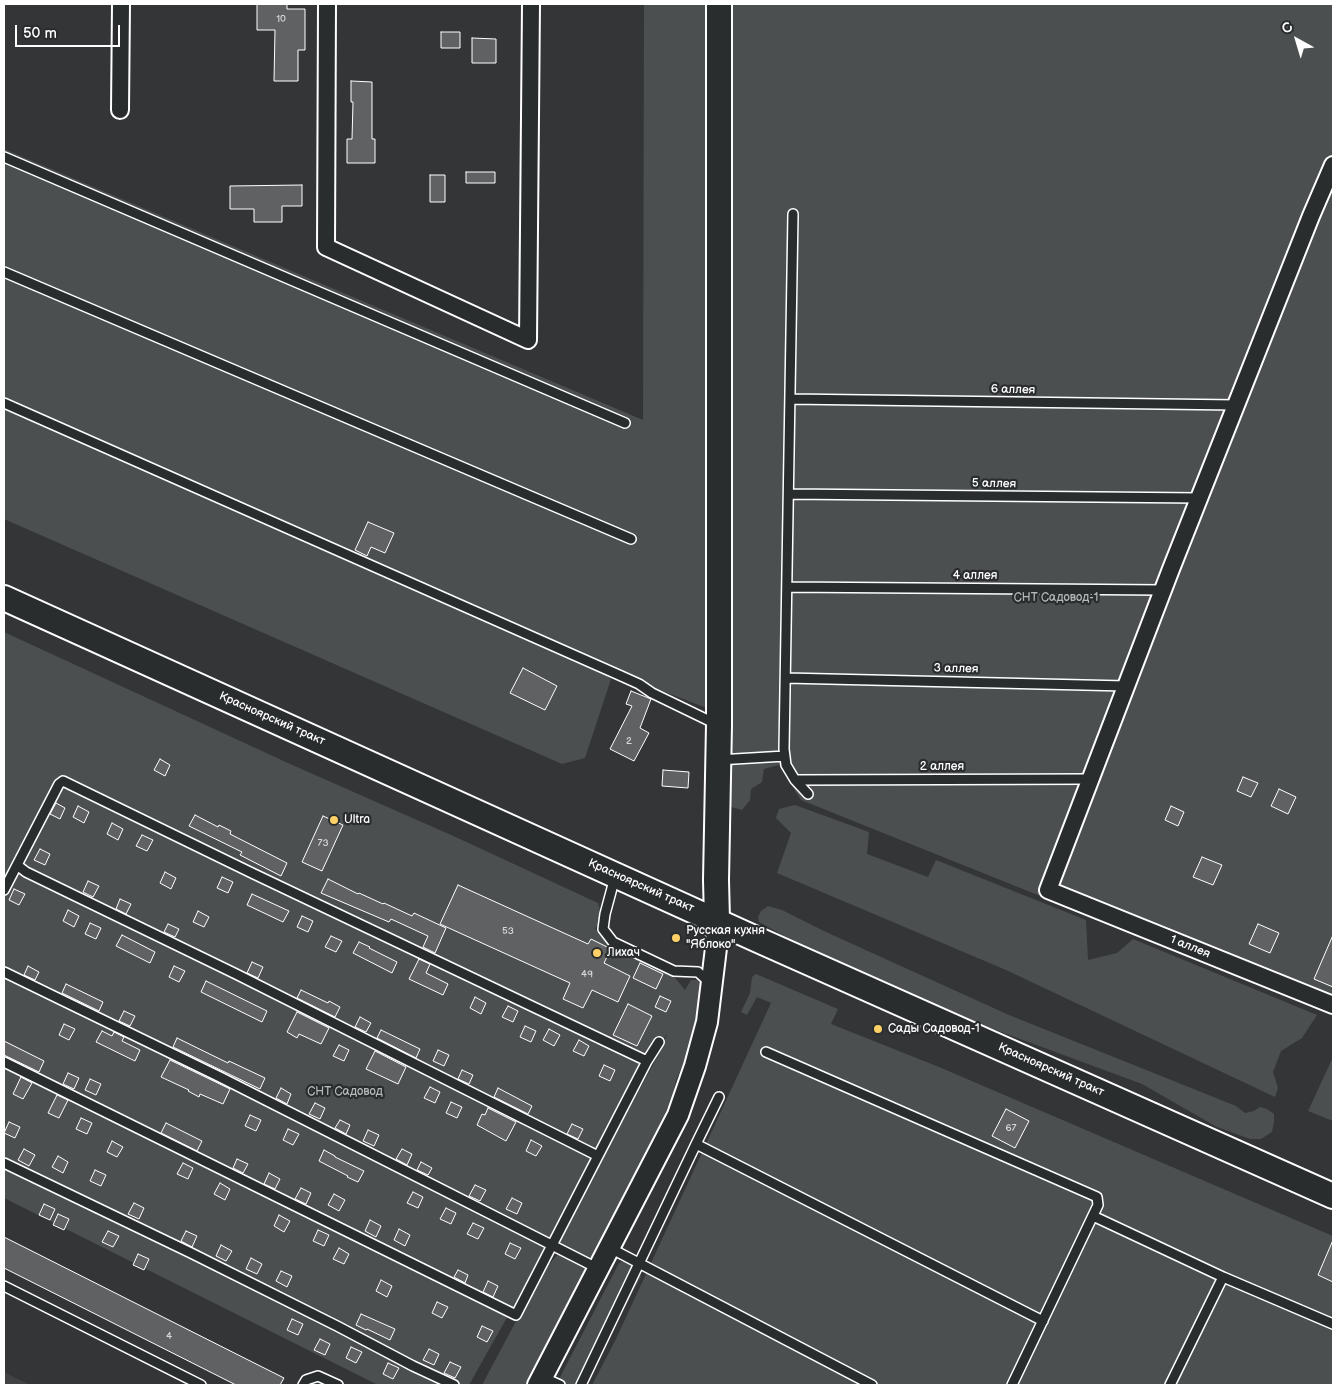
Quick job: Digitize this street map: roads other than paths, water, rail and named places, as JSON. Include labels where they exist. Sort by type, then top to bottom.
[{"type":"main road","points":[[717,920],[719,725],[719,4]]},
{"type":"main road","name":"Красноярский тракт","points":[[4,598],[765,943],[1333,1196]]},
{"type":"street","points":[[120,110],[121,4]]},
{"type":"street","points":[[327,4],[326,247],[528,340],[532,4]]},
{"type":"street","points":[[1090,779],[1199,498],[1333,165]]},
{"type":"street","name":"1 аллея","points":[[1090,779],[1048,890],[1333,1005]]},
{"type":"street","points":[[547,1382],[599,1269],[678,1115],[695,1066],[707,1022],[716,948],[717,920]]},
{"type":"lane","points":[[4,157],[625,422]]},
{"type":"lane","points":[[793,214],[785,756],[786,765],[795,780],[808,794]]},
{"type":"lane","points":[[4,272],[631,539]]},
{"type":"lane","name":"6 аллея","points":[[790,399],[1236,405]]},
{"type":"lane","points":[[4,403],[619,675],[719,725]]},
{"type":"lane","name":"5 аллея","points":[[789,494],[1199,498]]},
{"type":"lane","name":"4 аллея","points":[[787,587],[1163,590]]},
{"type":"lane","name":"3 аллея","points":[[786,678],[1126,686]]},
{"type":"lane","points":[[718,760],[785,756]]},
{"type":"lane","name":"2 аллея","points":[[795,780],[1090,779]]},
{"type":"lane","points":[[4,890],[59,784],[63,781],[647,1061]]},
{"type":"lane","points":[[17,866],[598,1156]]},
{"type":"lane","points":[[616,875],[605,914],[603,929],[612,942],[674,971],[698,972],[712,986]]},
{"type":"lane","points":[[4,972],[220,1077],[599,1269]]},
{"type":"lane","points":[[4,1062],[516,1315],[647,1061],[659,1042]]},
{"type":"lane","points":[[766,1052],[1097,1197],[1098,1205],[1012,1385]]},
{"type":"lane","points":[[581,1385],[719,1097]]},
{"type":"lane","points":[[696,1144],[1043,1321]]},
{"type":"lane","points":[[4,1163],[191,1253],[454,1385]]},
{"type":"lane","points":[[1093,1216],[1223,1277],[1333,1324]]},
{"type":"lane","points":[[610,1248],[872,1385]]},
{"type":"lane","points":[[1170,1385],[1223,1277]]},
{"type":"lane","points":[[4,1286],[201,1385]]},
{"type":"lane","points":[[303,1385],[306,1380],[318,1376],[338,1385]]},
{"type":"place","name":"Ultra","points":[[334,820]]},
{"type":"place","name":"Русская кухня \"Яблоко\"","points":[[676,938]]},
{"type":"place","name":"Лихач","points":[[597,953]]},
{"type":"place","name":"Сады Садовод-1","points":[[878,1029]]},
{"type":"park label","name":"СНТ Садовод-1","points":[[1056,598]]},
{"type":"park label","name":"СНТ Садовод","points":[[345,1092]]}]
